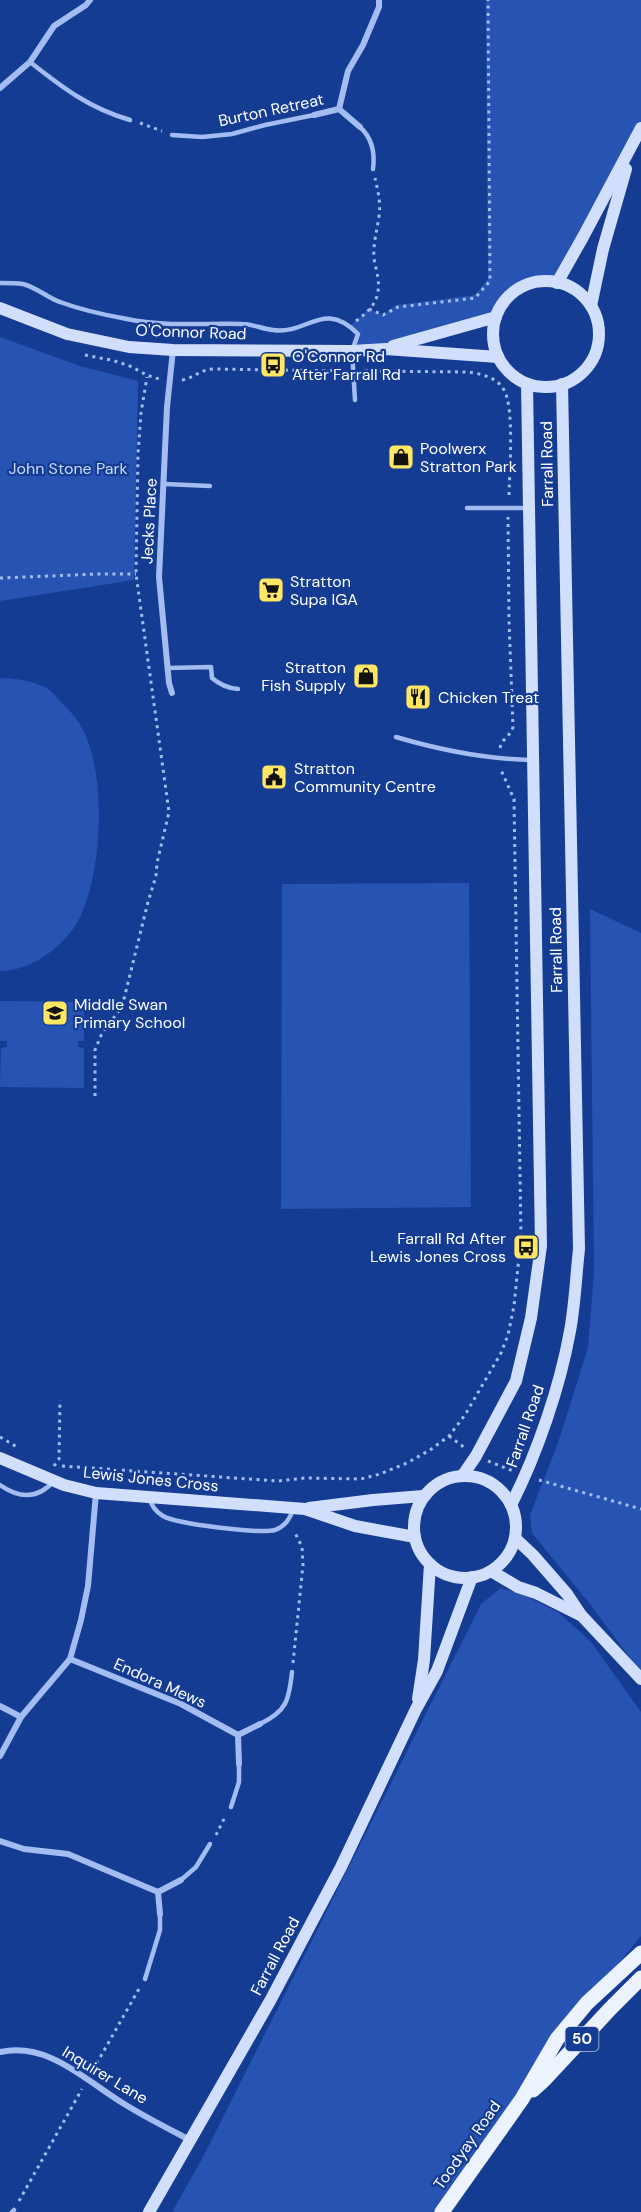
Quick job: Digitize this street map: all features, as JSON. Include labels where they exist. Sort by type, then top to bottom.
[{"type":"main road","points":[[557,282],[641,128]]},
{"type":"main road","points":[[591,306],[603,249],[632,148]]},
{"type":"main road","points":[[557,282],[581,294],[591,306],[597,321],[599,337],[595,354],[589,365],[578,376],[562,384],[543,387],[527,384],[506,369],[498,357],[493,330],[496,317],[503,303],[513,293],[534,284],[557,282]]},
{"type":"main road","name":"O'Connor Road","points":[[0,309],[67,334],[129,347],[173,350],[352,351],[386,349],[498,357]]},
{"type":"main road","name":"O'Connor Road","points":[[386,349],[496,317]]},
{"type":"main road","name":"Farrall Road","points":[[527,384],[541,1246],[531,1318],[516,1381],[464,1476],[483,1479],[500,1489],[512,1505],[525,1477],[552,1400],[570,1331],[579,1249],[562,384]]},
{"type":"main road","name":"Lewis Jones Cross","points":[[0,1458],[54,1481],[96,1493],[149,1498],[299,1508],[423,1496]]},
{"type":"main road","points":[[464,1476],[448,1478],[434,1485],[423,1496],[415,1516],[415,1537],[420,1552],[442,1573],[457,1577],[472,1577],[490,1571],[502,1562],[515,1538],[515,1515],[512,1505]]},
{"type":"main road","name":"Lewis Jones Cross","points":[[299,1508],[355,1526],[415,1537]]},
{"type":"main road","points":[[515,1538],[551,1575],[581,1615],[641,1679]]},
{"type":"main road","name":"Farrall Road","points":[[416,1708],[424,1660],[430,1564]]},
{"type":"main road","points":[[490,1571],[518,1587],[536,1593],[581,1615]]},
{"type":"main road","name":"Farrall Road","points":[[149,2212],[270,2001],[341,1867],[416,1708],[437,1671],[472,1577]]},
{"type":"main road","name":"Toodyay Road","points":[[441,2212],[522,2098],[557,2039],[587,2003],[641,1953]]},
{"type":"main road","name":"Toodyay Road","points":[[522,2098],[544,2080],[641,1978]]},
{"type":"street","points":[[0,88],[30,62],[54,26],[90,0]]},
{"type":"street","name":"Burton Retreat","points":[[339,109],[348,71],[363,45],[379,7],[379,0]]},
{"type":"street","name":"Burton Retreat","points":[[314,116],[339,109]]},
{"type":"street","name":"Burton Retreat","points":[[339,109],[360,127]]},
{"type":"street","name":"Jecks Place","points":[[172,693],[167,668],[159,577],[167,407],[173,350]]},
{"type":"street","points":[[0,1756],[21,1717],[70,1659],[88,1586],[96,1493]]},
{"type":"street","name":"Endora Mews","points":[[70,1659],[181,1704],[238,1735]]},
{"type":"street","points":[[0,1706],[21,1717]]},
{"type":"street","points":[[239,1764],[238,1735],[261,1724]]},
{"type":"street","points":[[0,1841],[24,1849],[68,1854],[159,1892]]},
{"type":"street","points":[[159,1892],[182,1880]]},
{"type":"street","points":[[159,1892],[160,1914]]},
{"type":"street","name":"Inquirer Lane","points":[[0,2052],[38,2053],[65,2063],[122,2103],[191,2140]]},
{"type":"lane","points":[[30,62],[82,101],[130,120]]},
{"type":"lane","name":"Burton Retreat","points":[[172,135],[202,137],[232,134],[314,116]]},
{"type":"lane","name":"Burton Retreat","points":[[360,127],[371,144],[375,157],[373,169]]},
{"type":"lane","points":[[0,283],[25,285],[59,302],[130,320],[213,325],[243,323],[274,330],[284,330],[321,318],[339,320],[358,334],[352,351],[355,400]]},
{"type":"lane","points":[[165,484],[210,486]]},
{"type":"lane","points":[[467,508],[528,508]]},
{"type":"lane","points":[[167,668],[211,667],[212,678],[218,683],[228,688],[238,689]]},
{"type":"lane","points":[[396,737],[455,752],[499,759],[533,760]]},
{"type":"lane","points":[[0,1485],[21,1495],[34,1496],[45,1491],[54,1481]]},
{"type":"lane","points":[[149,1498],[152,1507],[164,1517],[183,1523],[258,1531],[275,1530],[288,1522],[299,1508]]},
{"type":"lane","points":[[261,1724],[284,1709],[290,1695],[292,1672]]},
{"type":"lane","points":[[231,1808],[239,1782],[239,1764]]},
{"type":"lane","points":[[182,1880],[196,1867],[210,1844]]},
{"type":"lane","points":[[145,1979],[160,1930],[160,1914]]},
{"type":"path","points":[[369,309],[383,315],[398,307],[475,298],[490,281],[488,0]]},
{"type":"path","points":[[130,120],[172,135]]},
{"type":"path","points":[[350,326],[369,309],[376,299],[380,286],[374,250],[379,200],[373,169]]},
{"type":"path","points":[[60,1400],[59,1459],[52,1466],[269,1481],[305,1478],[361,1479],[380,1474],[430,1450],[449,1436],[465,1415],[501,1353],[508,1335],[514,1306],[521,1237],[514,794],[501,773],[499,759],[502,740],[512,732],[513,727],[509,621],[509,413],[505,392],[500,384],[480,373],[468,372],[205,369],[188,379],[170,380]]},
{"type":"path","points":[[96,1096],[95,1050],[102,1033],[122,1007],[147,902],[156,876],[169,812],[136,574],[138,454],[147,377]]},
{"type":"path","points":[[0,578],[136,574]]},
{"type":"path","points":[[0,1437],[20,1449]]},
{"type":"path","points":[[476,1456],[525,1477],[641,1509]]},
{"type":"path","points":[[288,1522],[302,1547],[303,1564],[292,1672]]},
{"type":"path","points":[[210,1844],[231,1808]]},
{"type":"path","points":[[13,2211],[145,1979]]},
{"type":"green space","points":[[486,0],[641,0],[641,128],[557,283],[528,285],[520,289],[502,307],[496,317],[386,349],[352,351],[358,334],[350,326],[369,309],[383,315],[396,305],[475,295],[488,279]]},
{"type":"green space","name":"John Stone Park","points":[[0,337],[80,366],[138,381],[134,580],[0,601]]},
{"type":"green space","points":[[0,678],[23,680],[45,687],[76,719],[85,734],[93,759],[99,807],[96,860],[91,885],[84,908],[75,926],[61,943],[42,958],[22,967],[0,971]]},
{"type":"green space","points":[[469,883],[471,1207],[281,1209],[282,884]]},
{"type":"green space","points":[[590,909],[641,933],[641,1673],[590,1604],[532,1533],[530,1515],[558,1443],[588,1348],[594,1272]]},
{"type":"green space","points":[[0,1001],[84,1002],[84,1041],[78,1041],[78,1047],[84,1048],[84,1088],[0,1087],[1,1048],[7,1047],[7,1041],[0,1041]]},
{"type":"green space","points":[[501,1588],[521,1594],[558,1612],[591,1642],[641,1712],[641,1936],[557,2039],[443,2212],[172,2212],[202,2159],[481,1604]]},
{"type":"place","name":"O'Connor Rd After Farrall Rd","points":[[273,365]]},
{"type":"place","name":"Poolwerx Stratton Park","points":[[401,457]]},
{"type":"place","name":"Stratton Supa IGA","points":[[271,590]]},
{"type":"place","name":"Stratton Fish Supply","points":[[366,676]]},
{"type":"place","name":"Chicken Treat","points":[[418,697]]},
{"type":"place","name":"Stratton Community Centre","points":[[274,777]]},
{"type":"place","name":"Middle Swan Primary School","points":[[55,1013]]},
{"type":"place","name":"Farrall Rd After Lewis Jones Cross","points":[[526,1247]]}]
